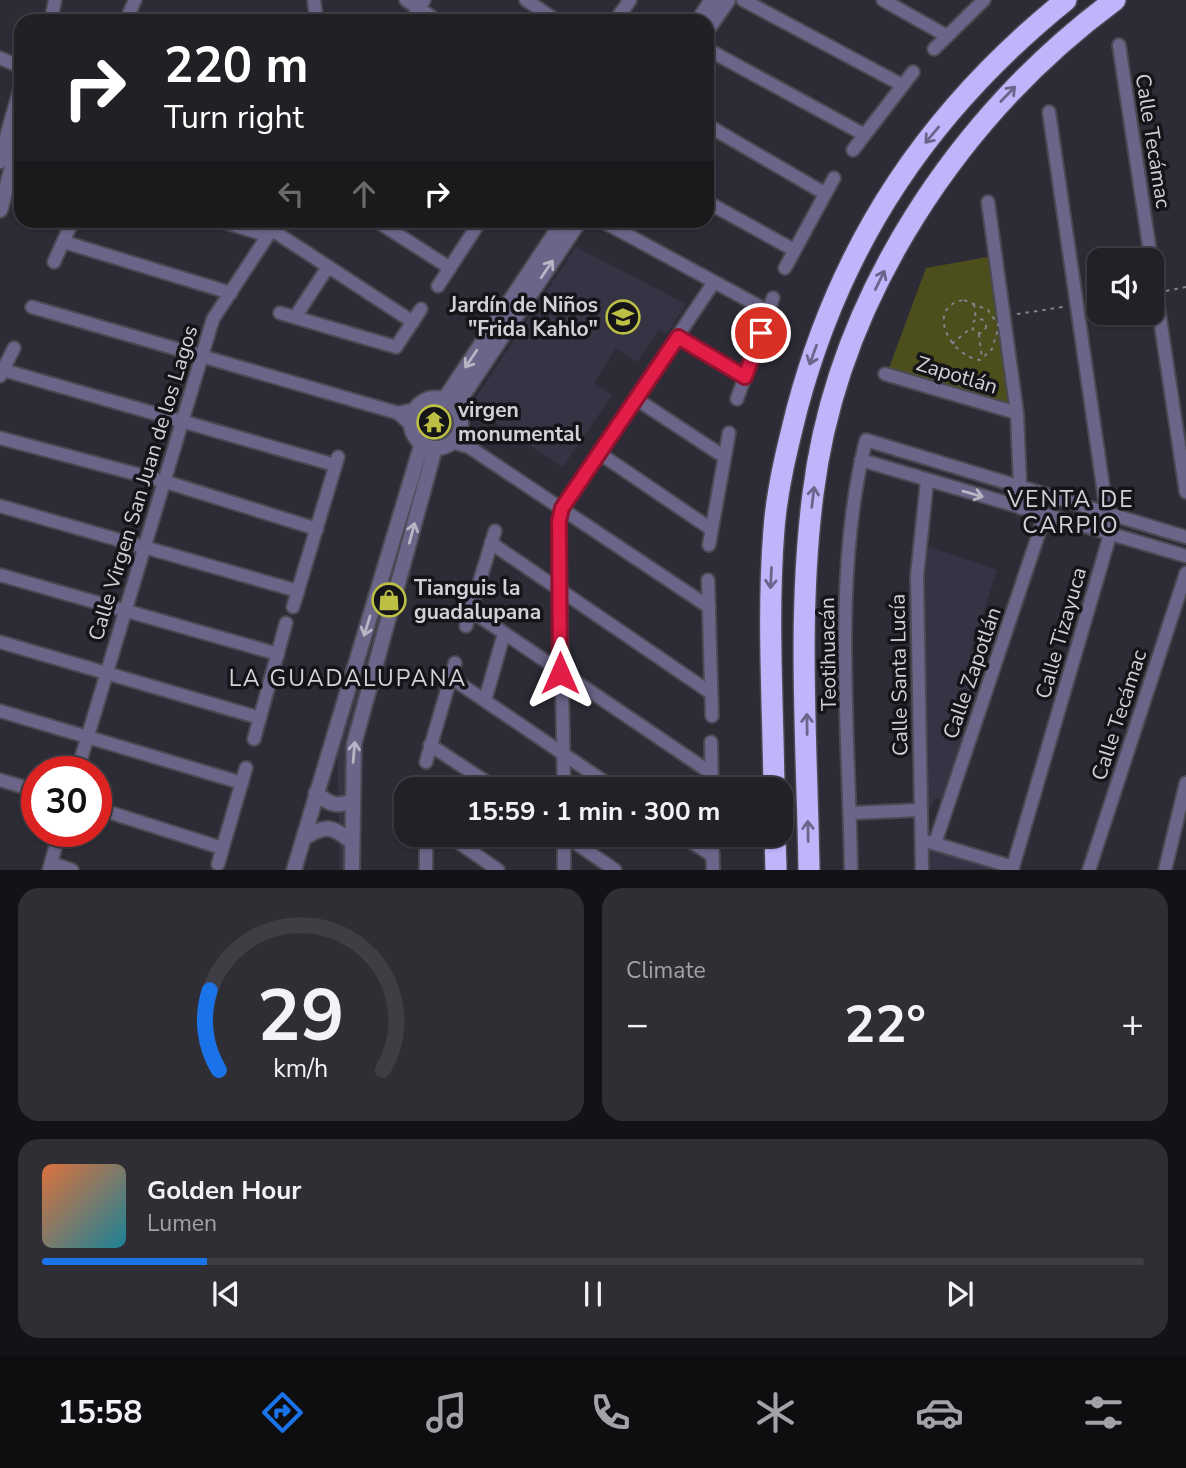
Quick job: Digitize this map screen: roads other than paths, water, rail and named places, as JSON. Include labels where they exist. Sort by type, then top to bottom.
[{"type":"highway","points":[[774,777],[770,603],[774,527],[785,455],[806,375],[836,292],[863,234],[918,152],[974,84],[1066,0]]},
{"type":"highway","points":[[809,870],[804,600],[808,539],[823,440],[846,365],[891,257],[942,174],[971,135],[1026,76],[1115,0]]},
{"type":"highway","points":[[775,847],[776,870]]},
{"type":"street","points":[[406,0],[422,4]]},
{"type":"street","points":[[526,0],[547,14]]},
{"type":"street","points":[[714,20],[728,0]]},
{"type":"street","points":[[743,0],[902,85]]},
{"type":"street","points":[[883,0],[947,36]]},
{"type":"street","points":[[934,49],[984,0]]},
{"type":"street","name":"Calle Tecámac","points":[[1119,45],[1186,492]]},
{"type":"street","points":[[714,53],[863,134]]},
{"type":"street","points":[[853,150],[914,72]]},
{"type":"street","points":[[0,162],[6,119],[14,103]]},
{"type":"street","name":"Calle Tizayuca","points":[[1012,868],[1110,535],[1079,305],[1049,113]]},
{"type":"street","points":[[714,129],[824,192]]},
{"type":"street","points":[[0,210],[14,161]]},
{"type":"street","points":[[785,268],[834,178]]},
{"type":"street","points":[[988,202],[1017,413],[1021,508]]},
{"type":"street","points":[[714,206],[794,250]]},
{"type":"street","points":[[54,262],[70,228]]},
{"type":"street","points":[[388,228],[450,268]]},
{"type":"street","points":[[438,286],[476,228]]},
{"type":"street","points":[[449,404],[559,228]]},
{"type":"street","points":[[449,404],[574,228]]},
{"type":"street","points":[[615,228],[714,282],[771,305],[737,399]]},
{"type":"street","points":[[272,229],[413,321]]},
{"type":"street","name":"Calle Virgen San Juan de los Lagos","points":[[82,756],[200,355],[213,320],[272,229]]},
{"type":"street","points":[[64,242],[231,293]]},
{"type":"street","points":[[295,317],[328,267]]},
{"type":"street","points":[[564,777],[560,673],[559,521],[562,508],[714,282]]},
{"type":"street","points":[[32,307],[398,412],[416,409],[428,400],[449,404],[459,414],[456,436]]},
{"type":"street","points":[[280,313],[396,347],[421,309]]},
{"type":"street","points":[[678,337],[745,377]]},
{"type":"street","points":[[13,348],[2,373],[336,461],[293,607]]},
{"type":"street","name":"Zapotlán","points":[[885,374],[1017,413]]},
{"type":"street","points":[[636,399],[723,456]]},
{"type":"street","points":[[411,425],[416,409]]},
{"type":"street","points":[[398,412],[428,446]]},
{"type":"street","points":[[709,545],[729,433]]},
{"type":"street","points":[[428,446],[456,436]]},
{"type":"street","points":[[456,436],[709,607]]},
{"type":"street","points":[[0,438],[163,481],[317,529]]},
{"type":"street","name":"Teotihuacán","points":[[852,870],[845,570],[866,440],[1022,487]]},
{"type":"street","points":[[294,870],[316,793],[428,446]]},
{"type":"street","points":[[352,870],[354,744],[428,446]]},
{"type":"street","points":[[599,453],[711,529]]},
{"type":"street","points":[[861,460],[1186,556]]},
{"type":"street","name":"Calle Santa Lucía","points":[[922,870],[917,576],[927,481]]},
{"type":"street","points":[[1022,487],[1186,537]]},
{"type":"street","points":[[0,506],[298,591]]},
{"type":"street","name":"Calle Zapotlán","points":[[935,843],[1045,515]]},
{"type":"street","points":[[466,626],[493,537],[560,592],[711,693]]},
{"type":"street","name":"Calle Tecámac","points":[[1089,870],[1186,573]]},
{"type":"street","points":[[0,575],[278,654]]},
{"type":"street","points":[[708,580],[712,716]]},
{"type":"street","points":[[470,610],[712,773]]},
{"type":"street","points":[[254,739],[286,623]]},
{"type":"street","points":[[485,700],[504,634]]},
{"type":"street","points":[[0,642],[260,718]]},
{"type":"street","points":[[426,762],[455,663]]},
{"type":"street","points":[[450,677],[598,777]]},
{"type":"street","points":[[0,711],[242,783]]},
{"type":"street","points":[[711,742],[712,777]]},
{"type":"street","points":[[430,745],[478,777]]},
{"type":"street","points":[[218,864],[246,768]]},
{"type":"street","points":[[0,780],[21,786]]},
{"type":"street","points":[[1165,870],[1186,783]]},
{"type":"street","points":[[316,793],[329,804],[342,806],[351,801]]},
{"type":"street","points":[[850,813],[921,810]]},
{"type":"street","points":[[112,813],[222,848]]},
{"type":"street","points":[[304,838],[326,827],[335,828],[352,842]]},
{"type":"street","points":[[922,840],[1012,868]]},
{"type":"street","points":[[55,847],[50,866],[72,870]]},
{"type":"street","points":[[426,847],[426,870]]},
{"type":"street","points":[[465,847],[498,870]]},
{"type":"street","points":[[564,847],[564,870]]},
{"type":"street","points":[[581,847],[615,870]]},
{"type":"street","points":[[695,847],[713,863]]},
{"type":"place","name":"Jardín de Niños \"Frida Kahlo\"","points":[[623,317]]},
{"type":"place","name":"virgen monumental","points":[[434,422]]},
{"type":"place","name":"Tianguis la guadalupana","points":[[389,600]]},
{"type":"district","name":"VENTA DE CARPIO","points":[[1071,512]]},
{"type":"district","name":"LA GUADALUPANA","points":[[348,678]]}]
